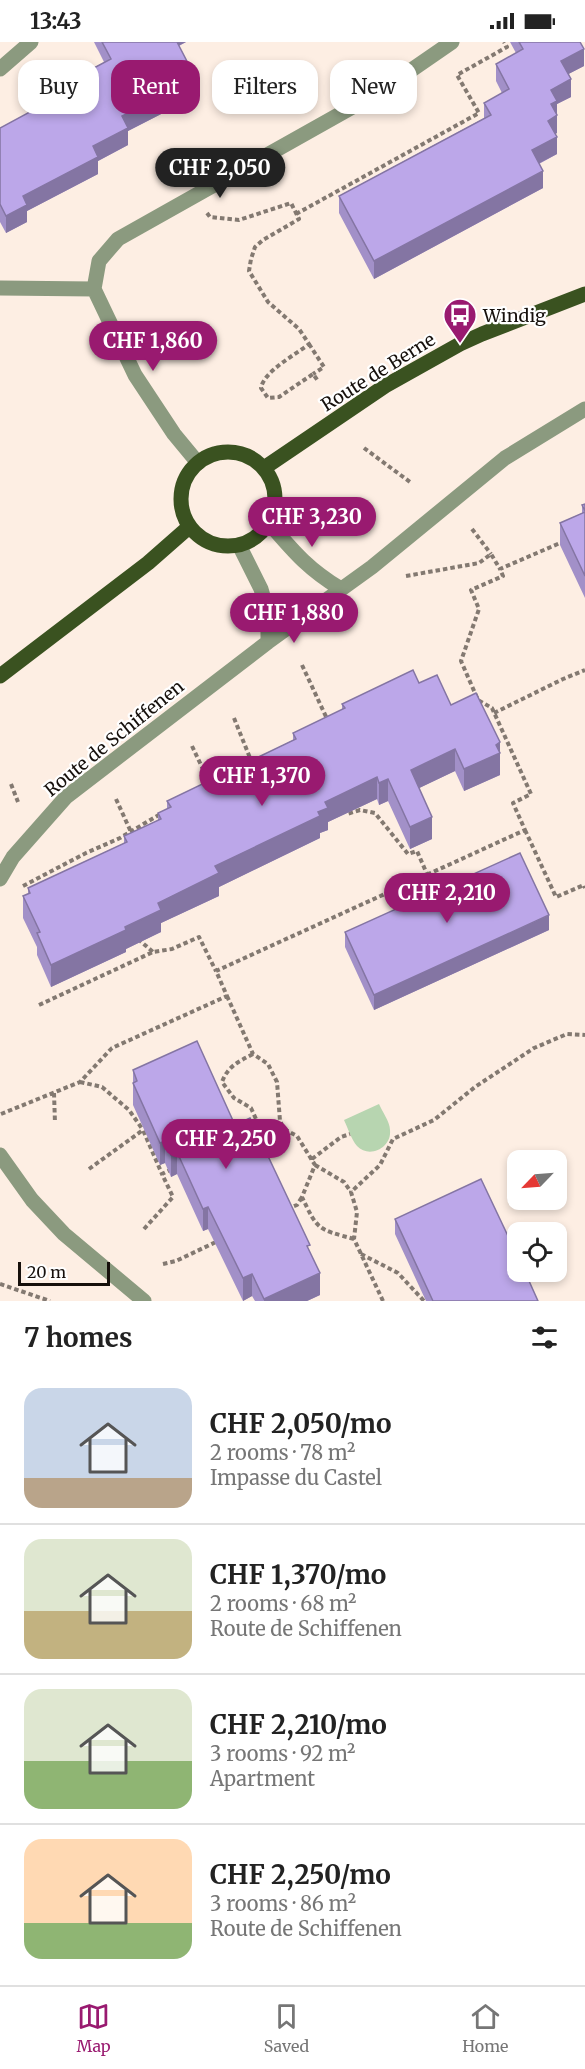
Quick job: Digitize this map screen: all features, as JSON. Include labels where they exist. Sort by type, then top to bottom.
[{"type":"main road","name":"Route de Berne","points":[[264,468],[385,386],[460,344],[585,294]]},
{"type":"main road","points":[[224,452],[239,453],[253,459],[264,468],[272,481],[275,495],[274,509],[269,523],[251,541],[225,547],[211,544],[199,537],[189,526],[183,514],[181,493],[188,473],[198,463],[210,455],[224,452]]},
{"type":"main road","points":[[0,675],[148,564],[189,526]]},
{"type":"street","points":[[0,69],[31,42]]},
{"type":"street","points":[[198,463],[174,434],[135,375],[94,290],[99,261],[118,239],[381,91],[447,45]]},
{"type":"street","points":[[0,288],[94,290]]},
{"type":"street","name":"Route de Schiffenen","points":[[0,879],[12,857],[66,797],[268,642],[372,567],[504,458],[585,409]]},
{"type":"street","points":[[269,523],[300,560],[341,590]]},
{"type":"street","points":[[239,545],[261,589],[268,613],[268,642]]},
{"type":"street","points":[[0,1155],[32,1200],[64,1234],[144,1301]]},
{"type":"path","points":[[296,214],[479,113],[457,75],[507,47],[504,42]]},
{"type":"path","points":[[207,212],[210,217],[239,220],[291,203],[299,219],[262,240],[255,247],[250,259],[249,271],[268,302],[299,329],[309,344],[324,367],[279,397],[268,398],[261,388],[262,380],[309,344]]},
{"type":"path","points":[[313,374],[318,381]]},
{"type":"path","points":[[364,448],[410,482]]},
{"type":"path","points":[[472,529],[491,554],[503,576],[471,590],[479,609],[461,661],[478,700],[492,708],[531,794],[513,803],[556,897],[584,885],[585,888]]},
{"type":"path","points":[[500,569],[560,543]]},
{"type":"path","points":[[406,576],[479,563],[491,554]]},
{"type":"path","points":[[302,665],[330,726]]},
{"type":"path","points":[[494,713],[585,670]]},
{"type":"path","points":[[234,718],[253,764]]},
{"type":"path","points":[[192,746],[212,786],[202,792]]},
{"type":"path","points":[[242,769],[261,759]]},
{"type":"path","points":[[11,784],[18,802]]},
{"type":"path","points":[[116,799],[131,832]]},
{"type":"path","points":[[342,805],[347,814],[360,810],[375,813],[408,854],[417,851],[427,874]]},
{"type":"path","points":[[22,887],[120,838],[172,808]]},
{"type":"path","points":[[216,971],[525,830]]},
{"type":"path","points":[[120,838],[123,846]]},
{"type":"path","points":[[133,929],[139,940],[153,952]]},
{"type":"path","points":[[39,1005],[153,952],[172,949],[199,937],[254,1054],[268,1064],[277,1082],[280,1121],[284,1129],[297,1136],[315,1165],[344,1182],[351,1192],[357,1212],[354,1239],[383,1301]]},
{"type":"path","points":[[1,1114],[80,1082],[112,1048],[227,996]]},
{"type":"path","points":[[351,1192],[380,1164],[393,1139],[434,1120],[474,1087],[534,1048],[567,1034],[585,1035]]},
{"type":"path","points":[[254,1054],[235,1063],[227,1071],[222,1082],[234,1098],[251,1108],[261,1130]]},
{"type":"path","points":[[80,1082],[102,1087],[129,1110],[143,1130],[173,1197],[144,1229]]},
{"type":"path","points":[[54,1093],[55,1123]]},
{"type":"path","points":[[251,1134],[280,1121]]},
{"type":"path","points":[[89,1169],[143,1130]]},
{"type":"path","points":[[312,1159],[341,1137],[350,1134]]},
{"type":"path","points":[[162,1174],[182,1165]]},
{"type":"path","points":[[287,1209],[297,1205],[303,1197],[315,1165]]},
{"type":"path","points":[[303,1197],[317,1225],[327,1231],[354,1239]]},
{"type":"path","points":[[163,1264],[177,1261],[226,1238]]},
{"type":"path","points":[[360,1254],[398,1273],[424,1301]]},
{"type":"path","points":[[0,1284],[50,1301]]},
{"type":"green space","points":[[379,1104],[389,1124],[390,1136],[379,1150],[368,1152],[357,1146],[344,1120]]},
{"type":"building","points":[[102,42],[177,42],[186,60],[111,60],[111,114],[126,114],[122,116],[128,128],[93,146],[98,157],[23,196],[27,205],[6,216],[0,204],[0,128],[26,114],[99,114],[99,65],[111,59]]},
{"type":"building","points":[[519,42],[580,42],[584,49],[561,61],[571,79],[551,90],[557,101],[551,104],[557,115],[548,121],[557,137],[532,150],[543,171],[374,261],[339,196],[491,115],[484,103],[509,89],[496,64],[523,49]]},
{"type":"building","points":[[585,512],[585,576],[560,523]]},
{"type":"building","points":[[413,670],[419,683],[437,675],[451,705],[476,693],[500,742],[496,745],[500,753],[464,769],[455,749],[411,770],[432,817],[410,827],[388,779],[379,783],[377,777],[325,802],[328,808],[318,812],[320,816],[215,866],[219,873],[158,903],[161,910],[125,927],[126,930],[51,965],[37,933],[40,932],[23,896],[30,893],[28,888],[127,842],[124,836],[161,819],[158,813],[171,807],[167,801],[296,739],[293,733],[345,708],[342,704]]},
{"type":"building","points":[[520,853],[549,915],[374,995],[345,932]]},
{"type":"building","points":[[197,1041],[235,1125],[250,1118],[310,1245],[307,1246],[320,1273],[264,1299],[252,1274],[243,1278],[208,1207],[203,1209],[177,1152],[171,1155],[165,1141],[160,1143],[133,1083],[137,1081],[133,1070]]},
{"type":"building","points":[[481,1179],[507,1234],[507,1282],[529,1282],[538,1301],[433,1301],[395,1219]]},
{"type":"place","name":"Windig","points":[[460,344]]}]
